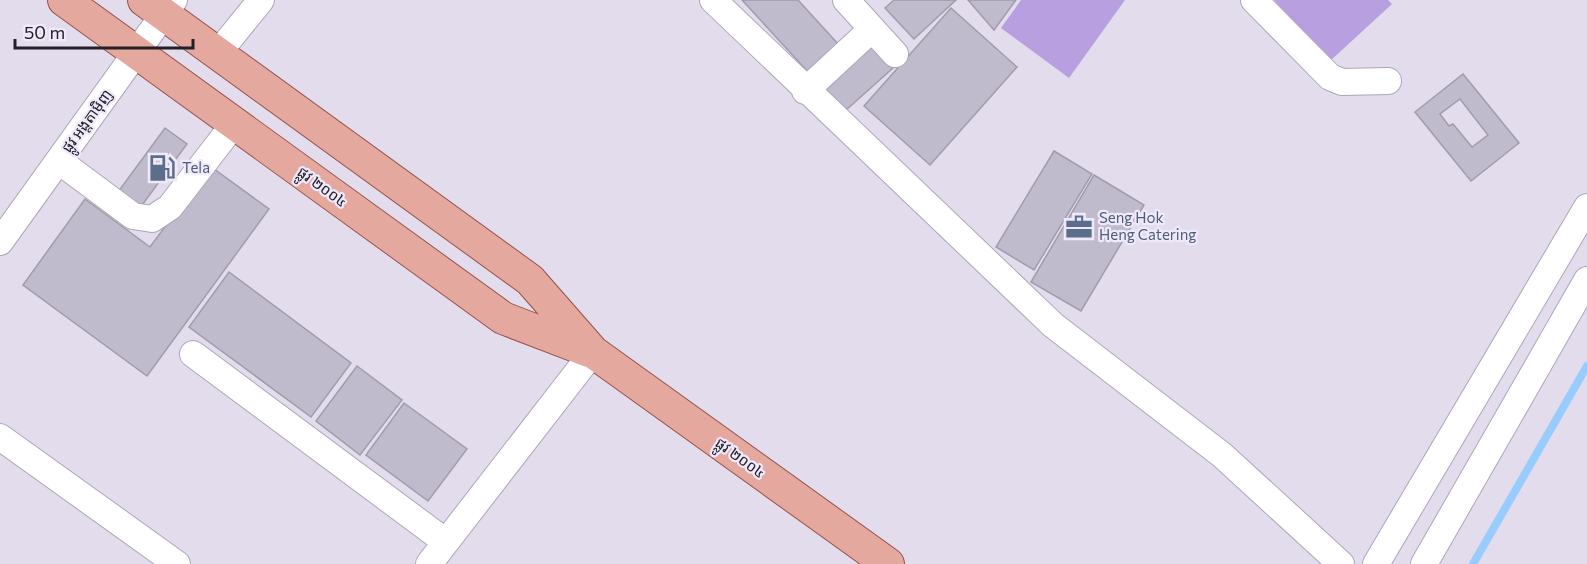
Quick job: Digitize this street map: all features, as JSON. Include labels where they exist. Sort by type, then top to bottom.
[{"type":"main road","name":"ផ្លូវ ២០០៤","points":[[64,0],[503,318],[592,352]]},
{"type":"main road","name":"ផ្លូវ ២០០៤","points":[[161,5],[218,54],[530,280],[592,352],[888,564]]},
{"type":"street","points":[[218,54],[261,0]]},
{"type":"street","points":[[713,0],[805,91],[1053,325],[1222,455],[1341,564]]},
{"type":"street","points":[[846,0],[895,54]]},
{"type":"street","points":[[1254,0],[1330,77],[1342,82],[1388,81]]},
{"type":"street","name":"ផ្លូវ អង្តតាម៉ិញ","points":[[0,242],[136,53],[161,5]]},
{"type":"street","points":[[805,91],[872,29]]},
{"type":"street","points":[[59,161],[133,216],[152,219],[170,207],[234,123]]},
{"type":"street","points":[[1376,564],[1587,207]]},
{"type":"street","points":[[1424,564],[1587,280]]},
{"type":"street","points":[[429,564],[592,352]]},
{"type":"street","points":[[193,354],[446,542]]},
{"type":"street","points":[[0,437],[177,564]]},
{"type":"shaded area","points":[[1021,0],[1125,0],[1069,78],[1001,28]]},
{"type":"shaded area","points":[[1274,0],[1388,0],[1392,4],[1330,61]]},
{"type":"building","points":[[742,0],[798,0],[839,45],[809,73]]},
{"type":"building","points":[[894,0],[956,0],[914,39],[885,8]]},
{"type":"building","points":[[968,0],[1016,0],[994,30]]},
{"type":"building","points":[[951,8],[1017,67],[930,165],[864,106]]},
{"type":"building","points":[[871,44],[893,68],[845,111],[823,87]]},
{"type":"building","points":[[1463,74],[1519,143],[1471,181],[1415,112]],"holes":[[[1460,99],[1488,135],[1472,147],[1453,124],[1449,126],[1440,114]]]},
{"type":"building","points":[[165,128],[187,144],[137,212],[115,196]]},
{"type":"building","points":[[1054,151],[1092,174],[1034,270],[996,247]]},
{"type":"building","points":[[210,166],[269,209],[147,376],[23,285],[85,199],[150,247]]},
{"type":"building","points":[[1094,175],[1144,205],[1081,311],[1031,282]]},
{"type":"building","points":[[229,272],[351,363],[311,417],[189,327]]},
{"type":"building","points":[[357,366],[402,400],[360,455],[316,421]]},
{"type":"building","points":[[404,403],[467,449],[428,501],[366,455]]},
{"type":"waterway","points":[[1473,564],[1587,366]]},
{"type":"place","name":"Tela","points":[[162,168]]},
{"type":"place","name":"Seng Hok Heng Catering","points":[[1079,227]]}]
